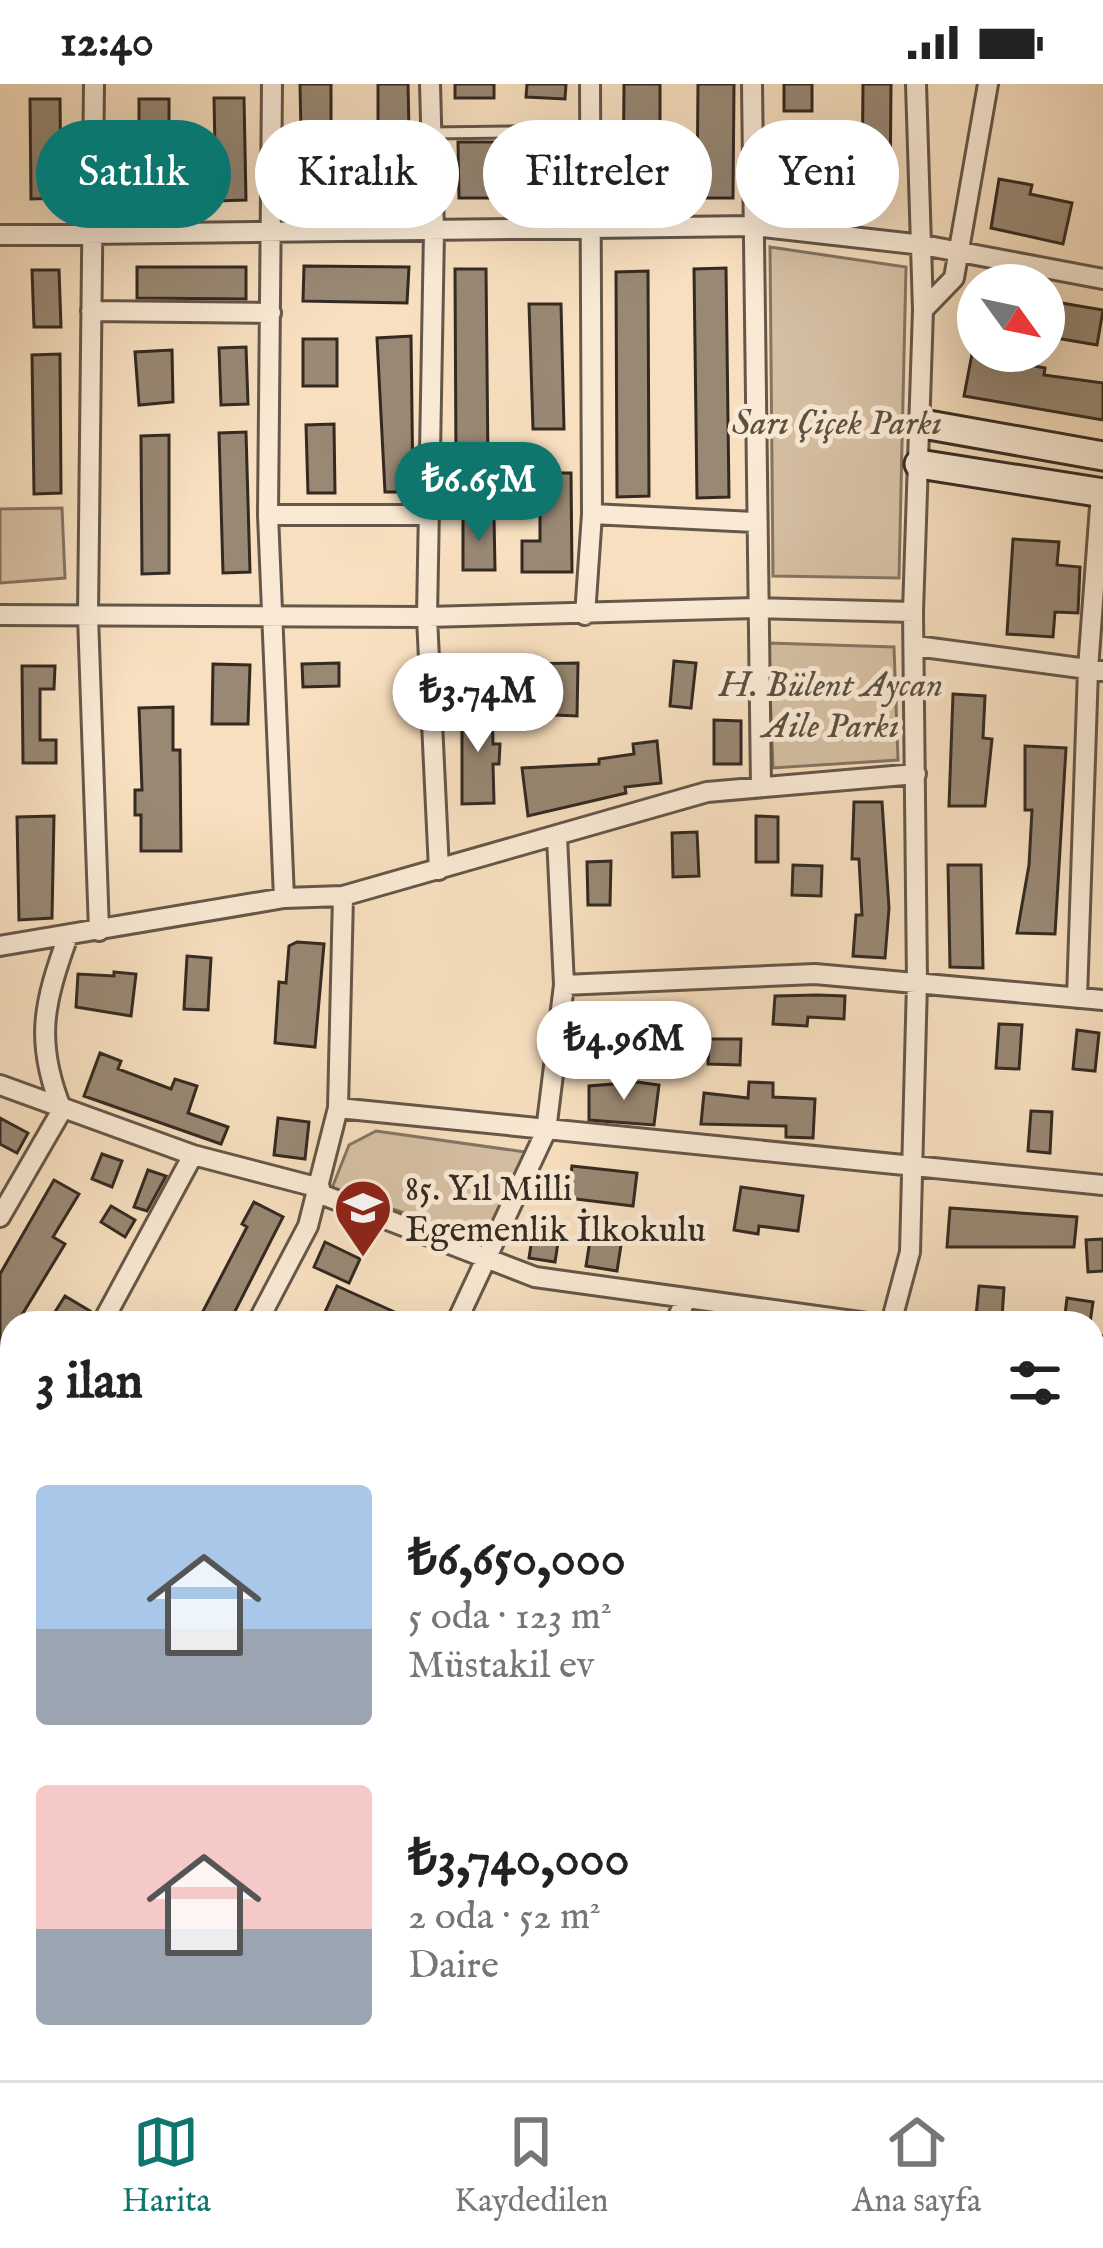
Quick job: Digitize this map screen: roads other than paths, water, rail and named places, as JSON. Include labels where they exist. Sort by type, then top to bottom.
[{"type":"main road","points":[[923,424],[1103,456]]},
{"type":"main road","points":[[919,464],[1102,493]]},
{"type":"street","points":[[94,84],[88,616],[99,931]]},
{"type":"street","points":[[272,84],[268,515],[274,757],[284,898]]},
{"type":"street","points":[[430,84],[431,120]]},
{"type":"street","points":[[585,615],[592,514],[590,84]]},
{"type":"street","points":[[752,84],[753,120]]},
{"type":"street","points":[[894,1311],[910,1252],[917,982],[913,612],[923,424],[923,245],[916,84]]},
{"type":"street","points":[[923,310],[947,290],[961,252],[988,84]]},
{"type":"street","points":[[0,235],[736,227]]},
{"type":"street","points":[[434,228],[428,617],[440,870]]},
{"type":"street","points":[[754,228],[755,608],[761,787]]},
{"type":"street","points":[[772,228],[923,245],[1103,279]]},
{"type":"street","points":[[92,311],[271,313]]},
{"type":"street","points":[[1077,998],[1102,493]]},
{"type":"street","points":[[592,514],[754,522]]},
{"type":"street","points":[[268,515],[430,515]]},
{"type":"street","points":[[0,615],[428,617],[755,608],[913,612]]},
{"type":"street","points":[[916,646],[1095,670]]},
{"type":"street","points":[[0,946],[284,898],[343,896],[706,792],[916,774]]},
{"type":"street","points":[[462,1311],[546,1131],[564,985],[557,837]]},
{"type":"street","points":[[263,1311],[308,1226],[338,1108],[343,896]]},
{"type":"street","points":[[62,1110],[47,1073],[44,1021],[68,936]]},
{"type":"street","points":[[564,985],[815,974],[1103,1000]]},
{"type":"street","points":[[0,1085],[193,1155],[319,1191],[535,1277],[776,1311]]},
{"type":"street","points":[[338,1108],[1103,1185]]},
{"type":"street","points":[[0,1217],[62,1110]]},
{"type":"street","points":[[108,1311],[193,1155]]},
{"type":"street","points":[[680,1311],[686,1299]]},
{"type":"place","name":"85. Yıl Milli Egemenlik İlkokulu","points":[[363,1259]]},
{"type":"park label","name":"Sarı Çiçek Parkı","points":[[837,421]]},
{"type":"park label","name":"H. Bülent Aycan Aile Parkı","points":[[831,704]]}]
